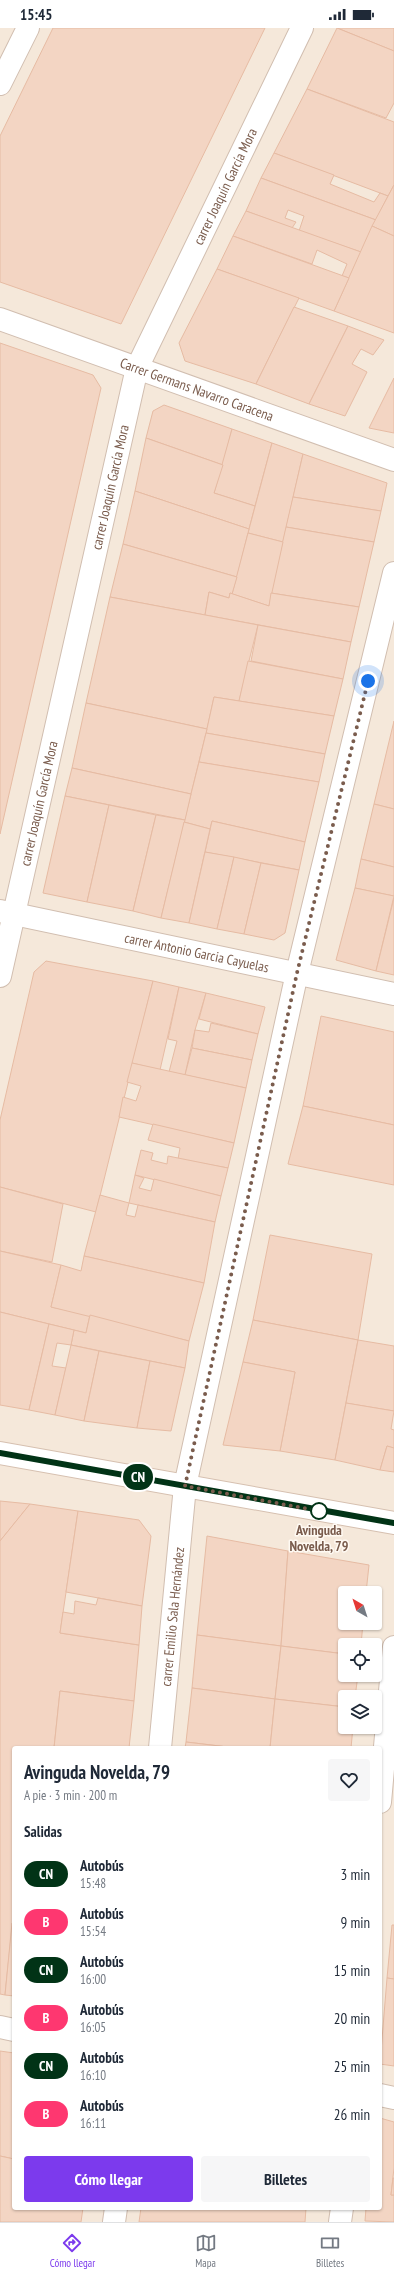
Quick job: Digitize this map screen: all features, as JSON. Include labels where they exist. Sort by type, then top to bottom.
[{"type":"street","points":[[0,84],[28,28]]},
{"type":"street","name":"carrer Joaquín García Mora","points":[[0,976],[7,912],[137,368],[302,28]]},
{"type":"street","name":"Carrer Germans Navarro Caracena","points":[[0,319],[394,460]]},
{"type":"street","name":"carrer Emilio Sala Hernández","points":[[160,1746],[185,1486],[297,973],[394,574]]},
{"type":"street","name":"carrer Antonio Garcia Cayuelas","points":[[7,912],[394,994]]},
{"type":"street","points":[[0,1453],[394,1524]]},
{"type":"street","points":[[382,1780],[394,1647]]},
{"type":"street","points":[[0,2027],[12,2030]]},
{"type":"street","points":[[382,2095],[394,2098]]},
{"type":"street","points":[[114,2222],[116,2210]]},
{"type":"street","points":[[340,2222],[342,2210]]},
{"type":"shaded area","points":[[0,28],[394,28],[394,2222],[0,2222]]},
{"type":"building","points":[[53,28],[265,28],[121,324],[0,282],[0,136]]},
{"type":"building","points":[[337,28],[394,28],[394,51]]},
{"type":"building","points":[[337,28],[394,51],[394,103],[386,118],[307,89]]},
{"type":"building","points":[[307,89],[394,122],[394,185],[388,196],[274,153]]},
{"type":"building","points":[[274,153],[334,175],[330,184],[374,202],[380,193],[388,196],[376,220],[261,178]]},
{"type":"building","points":[[261,178],[376,220],[361,252],[299,231],[304,216],[288,210],[285,218],[296,222],[292,228],[246,211]]},
{"type":"building","points":[[394,185],[394,236],[372,226]]},
{"type":"building","points":[[246,211],[361,252],[349,278],[342,276],[347,264],[317,250],[312,264],[233,236]]},
{"type":"building","points":[[372,226],[394,236],[394,333],[334,311]]},
{"type":"building","points":[[233,236],[349,278],[334,311],[217,269]]},
{"type":"building","points":[[217,269],[299,298],[256,384],[185,361],[179,343]]},
{"type":"building","points":[[294,307],[348,326],[309,404],[256,384]]},
{"type":"building","points":[[348,326],[384,340],[373,355],[361,349],[352,364],[367,372],[345,416],[309,404]]},
{"type":"building","points":[[0,343],[93,375],[101,388],[0,834]]},
{"type":"building","points":[[394,378],[394,433],[369,428]]},
{"type":"building","points":[[164,405],[232,429],[223,465],[146,438],[153,411]]},
{"type":"building","points":[[232,429],[272,443],[255,506],[214,493]]},
{"type":"building","points":[[146,438],[223,465],[214,493],[255,506],[249,529],[135,491]]},
{"type":"building","points":[[272,443],[303,454],[283,542],[248,533]]},
{"type":"building","points":[[303,454],[387,483],[381,511],[293,497]]},
{"type":"building","points":[[135,491],[249,529],[237,577],[123,544]]},
{"type":"building","points":[[293,497],[381,511],[374,542],[286,527]]},
{"type":"building","points":[[286,527],[374,542],[359,607],[271,593]]},
{"type":"building","points":[[248,533],[283,542],[269,606],[232,594]]},
{"type":"building","points":[[123,544],[237,577],[232,594],[230,593],[229,598],[209,592],[205,615],[110,597]]},
{"type":"building","points":[[209,592],[229,598],[230,593],[269,606],[271,593],[359,607],[351,642],[205,615]]},
{"type":"building","points":[[110,597],[258,625],[239,701],[214,697],[207,729],[86,703]]},
{"type":"building","points":[[258,625],[351,642],[343,679],[251,661]]},
{"type":"building","points":[[248,661],[343,679],[334,716],[239,701]]},
{"type":"building","points":[[214,697],[334,716],[325,754],[206,733]]},
{"type":"building","points":[[86,703],[207,729],[191,794],[72,768]]},
{"type":"building","points":[[394,721],[394,809],[374,804]]},
{"type":"building","points":[[206,733],[325,754],[319,782],[199,762]]},
{"type":"building","points":[[199,762],[319,782],[305,842],[212,821],[210,829],[184,822]]},
{"type":"building","points":[[72,768],[191,794],[185,820],[65,796]]},
{"type":"building","points":[[65,796],[109,805],[87,902],[43,893]]},
{"type":"building","points":[[374,804],[394,809],[394,867],[361,859]]},
{"type":"building","points":[[109,805],[156,815],[133,911],[87,902]]},
{"type":"building","points":[[156,815],[185,820],[161,918],[133,911]]},
{"type":"building","points":[[212,821],[305,842],[299,870],[205,852]]},
{"type":"building","points":[[184,822],[210,829],[189,923],[161,918]]},
{"type":"building","points":[[205,852],[234,857],[217,929],[189,923]]},
{"type":"building","points":[[234,857],[261,863],[244,934],[217,929]]},
{"type":"building","points":[[361,859],[394,867],[394,896],[355,888]]},
{"type":"building","points":[[261,863],[299,870],[285,933],[274,940],[244,934]]},
{"type":"building","points":[[355,888],[394,896],[376,971],[336,960]]},
{"type":"building","points":[[394,898],[394,975],[376,971]]},
{"type":"building","points":[[46,961],[153,981],[96,1212],[0,1187],[0,1120],[34,972]]},
{"type":"building","points":[[153,981],[179,987],[160,1070],[132,1063]]},
{"type":"building","points":[[179,987],[206,993],[195,1030],[185,1075],[169,1072],[177,1041],[168,1039]]},
{"type":"building","points":[[206,993],[265,1007],[258,1034],[199,1019]]},
{"type":"building","points":[[321,1016],[394,1032],[394,1125],[303,1106]]},
{"type":"building","points":[[211,1023],[258,1034],[252,1060],[192,1048],[195,1030],[209,1032]]},
{"type":"building","points":[[192,1048],[252,1060],[246,1088],[185,1075]]},
{"type":"building","points":[[132,1063],[246,1088],[234,1143],[119,1117],[123,1097],[136,1101],[141,1086],[127,1082]]},
{"type":"building","points":[[303,1106],[394,1125],[394,1185],[288,1164]]},
{"type":"building","points":[[153,1124],[234,1143],[228,1168],[178,1159],[180,1148],[148,1140]]},
{"type":"building","points":[[141,1150],[153,1153],[151,1160],[167,1164],[168,1156],[228,1168],[221,1196],[135,1175]]},
{"type":"building","points":[[135,1175],[144,1178],[139,1188],[151,1191],[154,1179],[221,1196],[215,1222],[129,1203]]},
{"type":"building","points":[[0,1187],[63,1204],[52,1262],[0,1251]]},
{"type":"building","points":[[100,1195],[129,1203],[126,1215],[135,1217],[138,1205],[215,1222],[204,1283],[84,1256]]},
{"type":"building","points":[[270,1235],[372,1254],[358,1340],[253,1320]]},
{"type":"building","points":[[0,1251],[61,1265],[51,1307],[90,1315],[86,1333],[0,1312]]},
{"type":"building","points":[[84,1256],[204,1283],[189,1341],[51,1307],[61,1265],[81,1271]]},
{"type":"building","points":[[0,1312],[49,1324],[29,1410],[0,1405]]},
{"type":"building","points":[[90,1315],[189,1341],[185,1368],[71,1345],[74,1330],[86,1333]]},
{"type":"building","points":[[253,1320],[358,1340],[335,1460],[280,1451],[295,1372],[243,1362]]},
{"type":"building","points":[[49,1324],[74,1330],[71,1345],[57,1343],[52,1366],[66,1368],[55,1415],[29,1410]]},
{"type":"building","points":[[358,1340],[394,1346],[394,1411],[346,1403]]},
{"type":"building","points":[[71,1345],[99,1351],[84,1421],[55,1415]]},
{"type":"building","points":[[99,1351],[150,1361],[137,1428],[84,1421]]},
{"type":"building","points":[[150,1361],[185,1368],[171,1431],[137,1428]]},
{"type":"building","points":[[243,1362],[295,1372],[280,1451],[223,1445]]},
{"type":"building","points":[[346,1403],[394,1411],[391,1429],[394,1430],[394,1448],[387,1446],[380,1470],[335,1460]]},
{"type":"building","points":[[387,1446],[394,1448],[394,1472],[380,1470]]},
{"type":"building","points":[[0,1501],[30,1504],[0,1541]]},
{"type":"building","points":[[30,1504],[78,1511],[60,1633],[139,1645],[134,1701],[60,1691],[54,1746],[12,1746],[12,1927],[5,1995],[0,1994],[0,1541]]},
{"type":"building","points":[[78,1511],[139,1520],[151,1536],[142,1606],[66,1592]]},
{"type":"building","points":[[207,1536],[288,1551],[281,1646],[197,1635]]},
{"type":"building","points":[[288,1551],[369,1565],[367,1586],[338,1586],[338,1630],[362,1630],[362,1638],[338,1638],[338,1653],[281,1646]]},
{"type":"building","points":[[98,1598],[142,1606],[139,1645],[60,1633],[63,1612],[74,1614],[75,1601],[96,1605]]},
{"type":"building","points":[[197,1635],[281,1646],[275,1699],[192,1688]]},
{"type":"building","points":[[281,1646],[338,1653],[338,1682],[357,1682],[356,1690],[338,1690],[338,1706],[275,1699]]},
{"type":"building","points":[[192,1688],[275,1699],[270,1746],[219,1746],[186,1742]]},
{"type":"building","points":[[60,1691],[134,1701],[129,1746],[54,1746]]},
{"type":"building","points":[[275,1699],[338,1706],[338,1734],[352,1734],[351,1746],[270,1746]]},
{"type":"building","points":[[186,1742],[219,1746],[185,1746]]},
{"type":"building","points":[[12,1923],[12,1996],[5,1995]]},
{"type":"building","points":[[392,1925],[394,1925],[394,1979],[387,1978]]},
{"type":"building","points":[[387,1978],[394,1979],[394,2066],[382,2064],[382,2039]]},
{"type":"building","points":[[0,2051],[12,2053],[12,2159],[0,2156]]},
{"type":"building","points":[[382,2119],[394,2122],[394,2168],[391,2195],[394,2195],[394,2222],[365,2221],[366,2210],[382,2210]]},
{"type":"building","points":[[0,2156],[12,2159],[12,2210],[83,2210],[81,2222],[0,2222]]},
{"type":"building","points":[[393,2178],[394,2195],[391,2195]]},
{"type":"building","points":[[141,2210],[306,2210],[305,2222],[139,2222]]},
{"type":"bus line","name":"CN","points":[[0,1453],[245,1498],[394,1523]]},
{"type":"place","name":"Avinguda Novelda, 79","points":[[319,1511]]},
{"type":"route","points":[[319,1511],[185,1486],[297,973],[368,681]]}]
